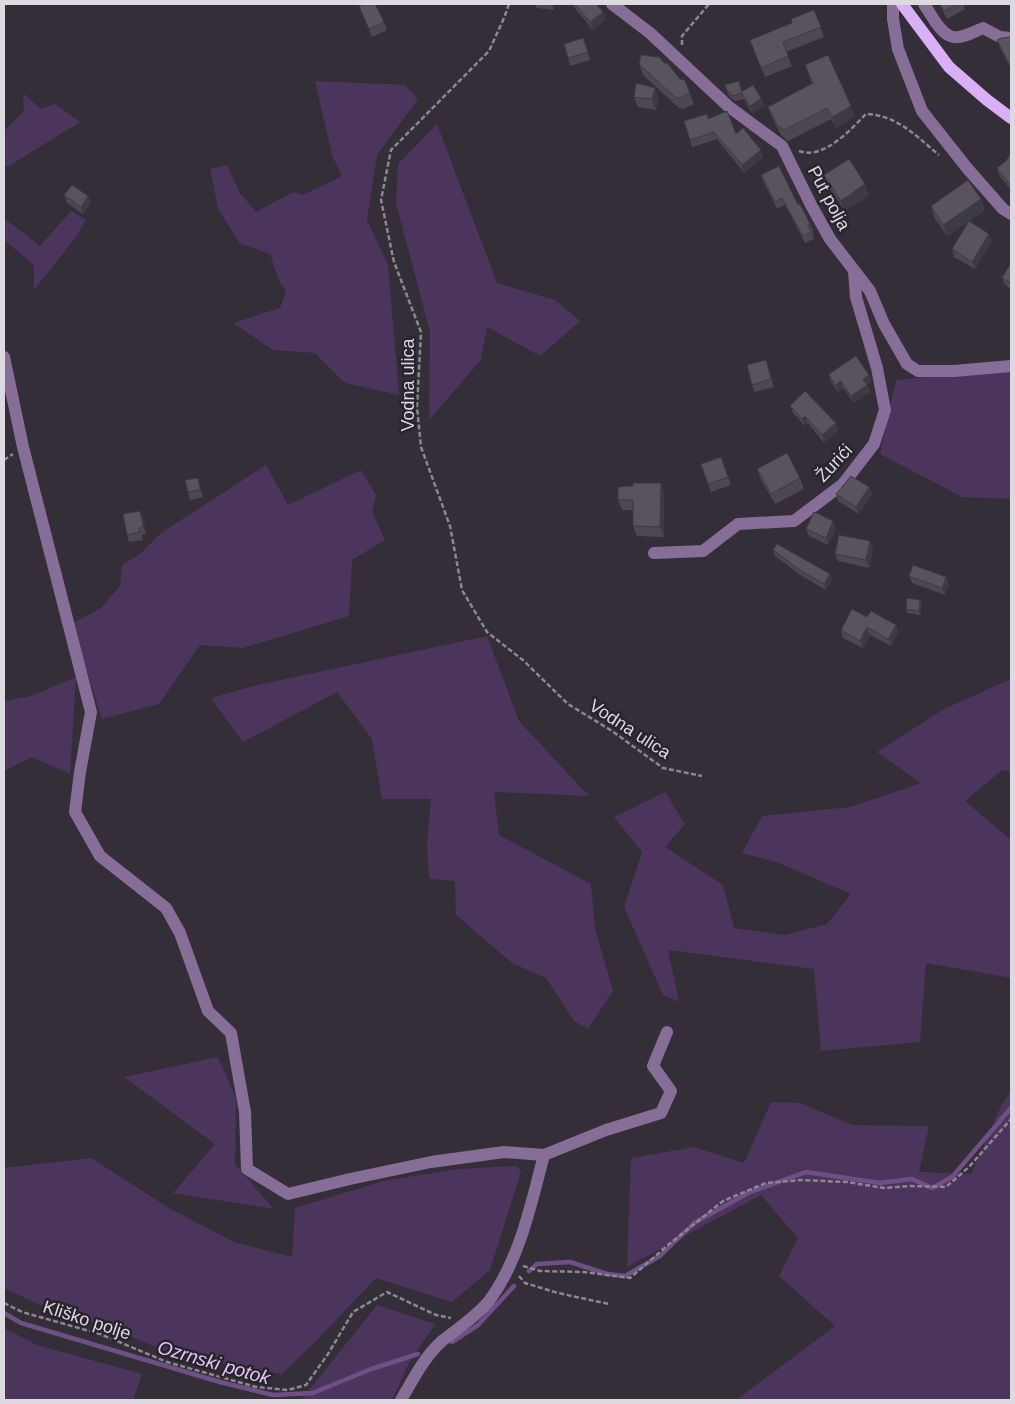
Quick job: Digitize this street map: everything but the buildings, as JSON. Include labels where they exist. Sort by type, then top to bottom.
[{"type":"main road","points":[[902,4],[949,67],[1011,118]]},
{"type":"street","name":"Put polja","points":[[612,4],[650,33],[728,106],[782,146],[830,240],[870,292],[884,324],[907,364],[918,371],[954,371],[1011,366]]},
{"type":"street","points":[[894,4],[892,18],[898,49],[922,111],[966,168],[1003,209],[1011,214]]},
{"type":"street","points":[[924,4],[944,32],[953,37],[962,36],[984,28],[1000,37],[1011,38]]},
{"type":"street","name":"Žurići","points":[[654,553],[703,550],[738,524],[794,521],[843,484],[874,444],[886,410],[877,368],[856,296],[854,271]]},
{"type":"street","points":[[4,356],[23,447],[90,712],[75,812],[100,856],[166,908],[180,933],[208,1011],[231,1033],[245,1112],[247,1168],[288,1194],[350,1178],[431,1162],[504,1152],[544,1155],[606,1130],[661,1113],[671,1092],[654,1066],[667,1032]]},
{"type":"street","points":[[400,1400],[421,1365],[441,1342],[465,1324],[488,1302],[509,1266],[527,1221],[544,1155]]},
{"type":"path","name":"Vodna ulica","points":[[509,4],[489,51],[391,150],[380,200],[394,262],[421,332],[416,407],[421,447],[450,526],[462,590],[487,632],[524,660],[568,704],[612,731],[663,768],[702,776]]},
{"type":"path","points":[[683,64],[682,36],[709,4]]},
{"type":"path","points":[[782,146],[803,152],[820,151],[842,138],[866,114],[880,114],[904,126],[945,160]]},
{"type":"path","points":[[509,1266],[540,1271],[584,1272],[630,1278],[668,1245],[723,1202],[766,1183],[801,1180],[847,1182],[884,1188],[910,1186],[946,1187],[969,1167],[1011,1119]]},
{"type":"path","points":[[509,1266],[525,1283],[558,1293],[609,1304]]},
{"type":"path","name":"Kliško polje","points":[[4,1303],[22,1312],[100,1334],[168,1362],[256,1387],[288,1390],[306,1384],[328,1354],[353,1312],[387,1292],[436,1315],[454,1319],[465,1324]]},
{"type":"shaded area","points":[[315,81],[405,85],[418,99],[377,155],[367,220],[388,265],[399,395],[345,383],[315,353],[273,350],[233,323],[280,308],[286,291],[279,281],[270,254],[239,243],[218,208],[210,169],[227,165],[240,193],[256,212],[293,192],[303,195],[342,176],[332,155]]},
{"type":"shaded area","points":[[23,93],[41,109],[55,104],[80,122],[9,166],[4,166],[4,131],[24,111]]},
{"type":"shaded area","points":[[437,124],[497,283],[555,300],[580,321],[540,356],[487,327],[481,360],[429,420],[430,332],[396,203],[398,164]]},
{"type":"shaded area","points":[[71,211],[86,220],[76,237],[34,290],[34,265],[4,240],[4,218],[40,246]]},
{"type":"shaded area","points":[[1011,369],[1011,499],[962,497],[880,454],[896,380]]},
{"type":"shaded area","points":[[266,465],[288,505],[361,470],[376,495],[372,512],[385,540],[352,560],[349,616],[243,648],[200,645],[159,704],[102,719],[72,624],[101,608],[120,586],[122,565],[140,554],[161,533]]},
{"type":"shaded area","points":[[487,636],[519,721],[589,796],[494,792],[499,835],[591,884],[595,929],[613,991],[588,1029],[574,1021],[546,978],[512,963],[456,915],[455,881],[429,879],[427,844],[431,799],[382,799],[372,739],[337,692],[243,742],[211,698],[253,686]]},
{"type":"shaded area","points":[[76,677],[70,774],[32,757],[4,771],[4,701],[31,696]]},
{"type":"shaded area","points":[[1011,679],[1011,772],[1002,770],[965,801],[1011,840],[1011,978],[926,963],[920,1042],[821,1051],[814,969],[668,950],[679,1002],[663,995],[624,907],[642,852],[614,817],[665,792],[685,824],[665,847],[723,885],[734,928],[785,935],[827,924],[851,894],[776,862],[742,853],[762,816],[850,807],[921,783],[877,752],[944,709]]},
{"type":"shaded area","points":[[218,1057],[236,1098],[235,1164],[274,1209],[173,1193],[215,1144],[124,1077]]},
{"type":"shaded area","points":[[1011,1091],[1011,1400],[736,1400],[835,1326],[779,1276],[798,1238],[761,1195],[627,1267],[631,1158],[694,1147],[744,1163],[771,1102],[800,1103],[852,1125],[929,1126],[919,1172],[971,1174],[1002,1104]]},
{"type":"shaded area","points":[[91,1158],[169,1208],[234,1242],[292,1257],[295,1208],[383,1181],[458,1169],[517,1166],[521,1172],[490,1270],[452,1302],[376,1278],[282,1374],[174,1355],[109,1327],[61,1315],[4,1288],[4,1168]]},
{"type":"shaded area","points":[[377,1305],[435,1324],[409,1363],[392,1400],[301,1400]]},
{"type":"shaded area","points":[[4,1328],[37,1345],[142,1374],[133,1400],[4,1400]]},
{"type":"waterway","name":"Ozrnski potok","points":[[529,1271],[537,1264],[570,1262],[607,1274],[625,1276],[660,1256],[694,1223],[748,1193],[806,1172],[880,1183],[912,1179],[932,1188],[952,1177],[1011,1108]]},
{"type":"waterway","points":[[452,1342],[478,1325],[514,1286]]},
{"type":"waterway","name":"Ozrnski potok","points":[[4,1313],[21,1323],[220,1382],[273,1395],[313,1393],[371,1369],[418,1354]]}]
